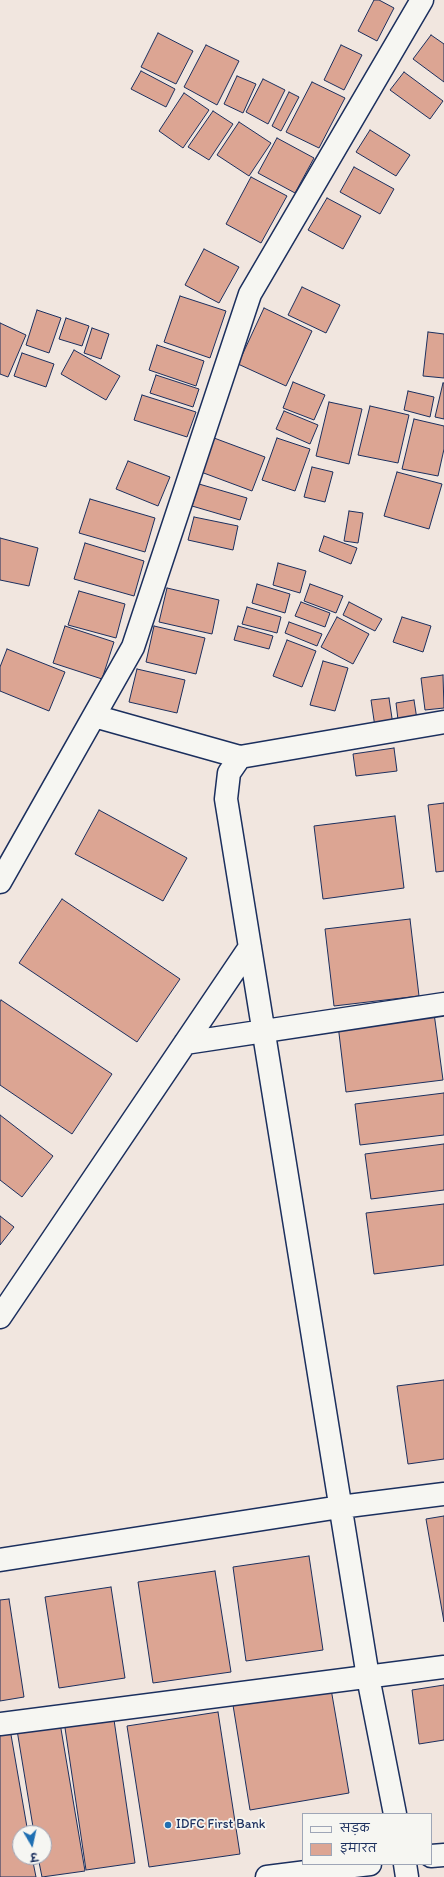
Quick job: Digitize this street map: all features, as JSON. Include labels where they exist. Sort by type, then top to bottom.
[{"type":"street","points":[[0,882],[133,647],[250,294],[422,0]]},
{"type":"street","points":[[94,716],[240,757],[444,722]]},
{"type":"street","points":[[240,757],[229,773],[226,799],[368,1677],[395,1813]]},
{"type":"street","points":[[0,1317],[250,947]]},
{"type":"street","points":[[185,1043],[444,1004]]},
{"type":"street","points":[[0,1560],[340,1508],[444,1494]]},
{"type":"street","points":[[0,1724],[444,1667]]},
{"type":"street","points":[[432,1856],[444,1855]]},
{"type":"street","points":[[267,1877],[362,1865]]},
{"type":"street","points":[[405,1865],[407,1877]]},
{"type":"building","points":[[374,0],[379,0],[394,8],[377,41],[358,31]]},
{"type":"building","points":[[158,33],[193,51],[176,84],[141,67]]},
{"type":"building","points":[[431,35],[444,44],[444,82],[413,59]]},
{"type":"building","points":[[206,45],[239,61],[217,105],[184,87]]},
{"type":"building","points":[[341,45],[362,55],[344,90],[324,80]]},
{"type":"building","points":[[141,71],[175,89],[166,107],[131,89]]},
{"type":"building","points":[[404,72],[443,101],[430,119],[390,90]]},
{"type":"building","points":[[237,76],[256,84],[243,113],[224,104]]},
{"type":"building","points":[[263,79],[285,90],[268,124],[246,112]]},
{"type":"building","points":[[312,82],[345,98],[319,148],[286,132]]},
{"type":"building","points":[[289,92],[299,97],[281,131],[272,126]]},
{"type":"building","points":[[184,93],[209,110],[183,148],[159,131]]},
{"type":"building","points":[[213,111],[233,124],[209,160],[188,147]]},
{"type":"building","points":[[239,122],[271,143],[249,176],[217,155]]},
{"type":"building","points":[[370,130],[410,155],[396,176],[356,152]]},
{"type":"building","points":[[277,138],[314,158],[295,193],[258,173]]},
{"type":"building","points":[[354,167],[394,189],[380,214],[340,192]]},
{"type":"building","points":[[251,177],[287,196],[261,243],[226,224]]},
{"type":"building","points":[[327,198],[361,216],[343,249],[308,230]]},
{"type":"building","points":[[204,249],[239,267],[219,303],[185,285]]},
{"type":"building","points":[[302,287],[340,305],[326,333],[288,315]]},
{"type":"building","points":[[180,296],[226,311],[210,358],[164,342]]},
{"type":"building","points":[[264,308],[312,331],[286,386],[238,364]]},
{"type":"building","points":[[37,310],[61,318],[49,353],[26,345]]},
{"type":"building","points":[[66,318],[89,326],[82,346],[59,339]]},
{"type":"building","points":[[0,323],[26,335],[8,377],[0,374]]},
{"type":"building","points":[[92,328],[109,334],[101,359],[84,353]]},
{"type":"building","points":[[428,332],[444,334],[444,378],[423,376]]},
{"type":"building","points":[[157,345],[204,361],[196,386],[149,370]]},
{"type":"building","points":[[74,350],[120,376],[106,400],[61,374]]},
{"type":"building","points":[[22,353],[54,364],[46,387],[14,376]]},
{"type":"building","points":[[156,375],[199,389],[193,407],[150,393]]},
{"type":"building","points":[[293,382],[325,395],[314,420],[283,408]]},
{"type":"building","points":[[444,383],[444,419],[435,417]]},
{"type":"building","points":[[408,391],[434,397],[430,417],[404,410]]},
{"type":"building","points":[[142,395],[196,412],[187,437],[134,420]]},
{"type":"building","points":[[329,402],[362,409],[349,464],[316,456]]},
{"type":"building","points":[[370,406],[409,415],[398,463],[358,455]]},
{"type":"building","points":[[284,411],[318,425],[310,444],[276,429]]},
{"type":"building","points":[[414,419],[444,426],[444,449],[438,476],[402,469]]},
{"type":"building","points":[[214,438],[265,457],[252,491],[201,472]]},
{"type":"building","points":[[277,438],[310,449],[295,491],[262,480]]},
{"type":"building","points":[[128,461],[170,477],[158,506],[116,489]]},
{"type":"building","points":[[312,467],[333,472],[325,502],[304,497]]},
{"type":"building","points":[[397,472],[442,484],[429,529],[384,516]]},
{"type":"building","points":[[199,484],[247,498],[240,520],[192,506]]},
{"type":"building","points":[[90,499],[155,518],[145,552],[79,533]]},
{"type":"building","points":[[349,511],[363,513],[358,543],[344,541]]},
{"type":"building","points":[[194,517],[238,526],[233,550],[188,540]]},
{"type":"building","points":[[324,536],[357,548],[351,564],[319,551]]},
{"type":"building","points":[[0,538],[38,548],[29,586],[0,580]]},
{"type":"building","points":[[85,543],[144,561],[134,596],[74,579]]},
{"type":"building","points":[[278,563],[306,571],[300,593],[273,585]]},
{"type":"building","points":[[257,584],[290,594],[285,613],[252,603]]},
{"type":"building","points":[[310,584],[343,596],[336,613],[304,601]]},
{"type":"building","points":[[167,588],[219,600],[212,634],[159,622]]},
{"type":"building","points":[[79,591],[125,604],[116,638],[68,625]]},
{"type":"building","points":[[301,602],[330,613],[325,627],[295,616]]},
{"type":"building","points":[[349,602],[382,619],[375,631],[343,615]]},
{"type":"building","points":[[247,607],[281,617],[277,633],[242,624]]},
{"type":"building","points":[[337,617],[369,634],[353,664],[321,647]]},
{"type":"building","points":[[402,617],[431,626],[423,652],[393,642]]},
{"type":"building","points":[[289,622],[322,634],[317,646],[285,633]]},
{"type":"building","points":[[65,626],[114,642],[102,679],[53,663]]},
{"type":"building","points":[[154,626],[205,638],[196,674],[146,662]]},
{"type":"building","points":[[238,626],[273,636],[269,649],[234,640]]},
{"type":"building","points":[[287,640],[316,651],[302,687],[273,676]]},
{"type":"building","points":[[7,649],[65,672],[49,711],[0,691],[0,667]]},
{"type":"building","points":[[323,661],[348,668],[335,711],[310,705]]},
{"type":"building","points":[[137,669],[185,680],[177,713],[129,702]]},
{"type":"building","points":[[443,675],[444,708],[425,710],[421,678]]},
{"type":"building","points":[[389,698],[393,725],[375,727],[371,700]]},
{"type":"building","points":[[414,700],[418,726],[399,728],[396,703]]},
{"type":"building","points":[[394,748],[397,771],[356,776],[353,754]]},
{"type":"building","points":[[444,803],[444,871],[436,872],[428,805]]},
{"type":"building","points":[[99,810],[187,858],[163,901],[75,854]]},
{"type":"building","points":[[395,816],[404,888],[323,899],[314,826]]},
{"type":"building","points":[[62,899],[180,979],[137,1042],[19,963]]},
{"type":"building","points":[[410,919],[419,996],[334,1006],[325,929]]},
{"type":"building","points":[[1,1000],[112,1074],[72,1134],[0,1085]]},
{"type":"building","points":[[434,1013],[443,1080],[346,1092],[338,1025]]},
{"type":"building","points":[[444,1093],[444,1135],[360,1145],[355,1104]]},
{"type":"building","points":[[0,1115],[53,1156],[22,1197],[0,1180]]},
{"type":"building","points":[[444,1144],[444,1190],[371,1199],[365,1154]]},
{"type":"building","points":[[444,1204],[444,1265],[374,1274],[366,1213]]},
{"type":"building","points":[[0,1216],[14,1227],[0,1245]]},
{"type":"building","points":[[444,1380],[444,1459],[408,1464],[397,1386]]},
{"type":"building","points":[[444,1516],[444,1622],[426,1519]]},
{"type":"building","points":[[309,1556],[323,1650],[246,1661],[233,1567]]},
{"type":"building","points":[[215,1571],[231,1672],[153,1683],[138,1582]]},
{"type":"building","points":[[111,1587],[125,1678],[59,1688],[45,1597]]},
{"type":"building","points":[[9,1599],[24,1697],[0,1701],[0,1600]]},
{"type":"building","points":[[330,1683],[349,1793],[250,1810],[232,1699]]},
{"type":"building","points":[[444,1685],[444,1740],[419,1744],[412,1690]]},
{"type":"building","points":[[218,1712],[240,1854],[149,1867],[127,1726]]},
{"type":"building","points":[[113,1713],[135,1863],[86,1870],[64,1721]]},
{"type":"building","points":[[60,1723],[85,1871],[42,1877],[40,1865],[52,1865],[52,1825],[33,1825],[17,1730]]},
{"type":"building","points":[[10,1729],[27,1825],[12,1825],[12,1865],[34,1865],[36,1877],[0,1877],[0,1731]]},
{"type":"place","name":"IDFC First Bank","points":[[168,1825]]}]
